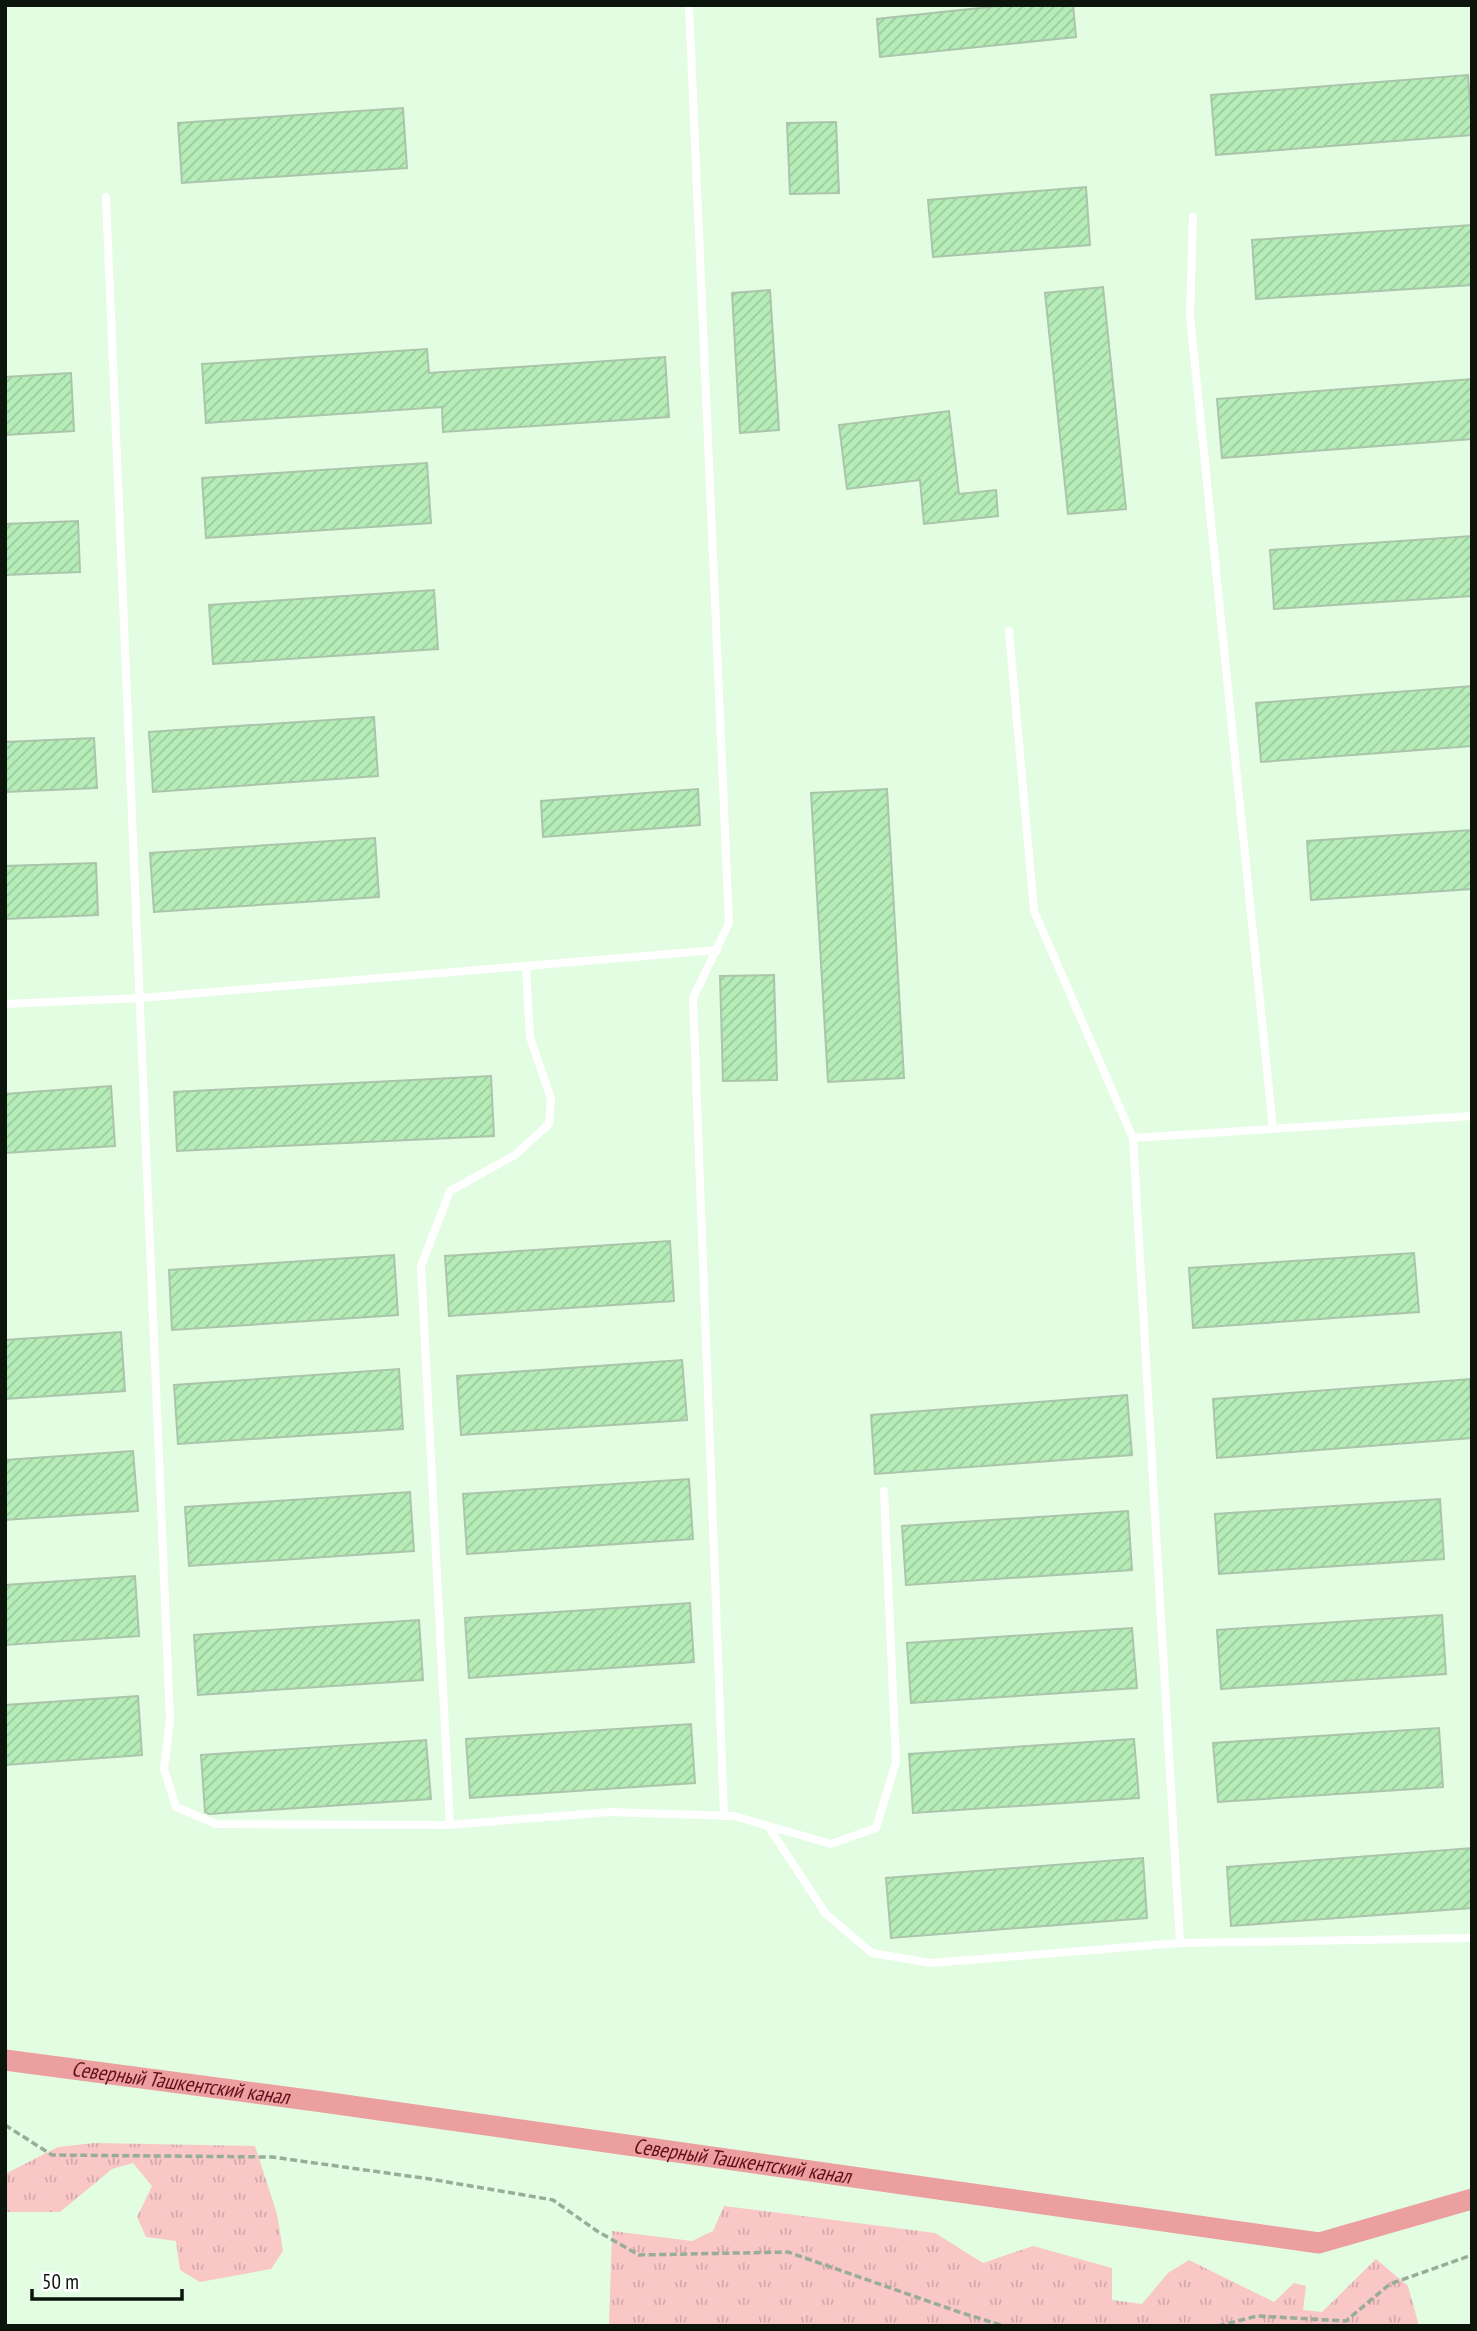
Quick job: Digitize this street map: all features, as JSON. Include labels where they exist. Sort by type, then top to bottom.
[{"type":"lane","points":[[689,5],[729,923],[693,998],[724,1816]]},
{"type":"lane","points":[[106,197],[170,1721],[164,1769],[176,1807],[216,1824],[450,1825],[609,1812],[734,1816],[831,1844],[876,1828],[896,1762],[884,1490]]},
{"type":"lane","points":[[1193,217],[1190,316],[1273,1129]]},
{"type":"lane","points":[[1009,631],[1034,911],[1133,1138],[1180,1943]]},
{"type":"lane","points":[[5,1004],[139,998],[717,950]]},
{"type":"lane","points":[[450,1825],[421,1266],[450,1191],[515,1156],[549,1124],[551,1099],[530,1037],[526,966]]},
{"type":"lane","points":[[1133,1138],[1472,1116]]},
{"type":"lane","points":[[768,1826],[827,1914],[872,1953],[931,1963],[1180,1943],[1472,1938]]},
{"type":"path","points":[[5,2125],[52,2155],[272,2157],[554,2200],[597,2231],[639,2255],[788,2252],[1004,2326]]},
{"type":"path","points":[[1218,2326],[1257,2316],[1346,2321],[1390,2284],[1472,2255]]},
{"type":"green space","points":[[94,2143],[255,2146],[277,2214],[283,2251],[271,2269],[200,2282],[180,2270],[176,2241],[146,2237],[137,2217],[152,2186],[133,2163],[112,2169],[60,2212],[6,2212],[5,2174],[58,2147]]},
{"type":"green space","points":[[724,2206],[935,2233],[983,2263],[1033,2246],[1112,2268],[1112,2300],[1142,2304],[1168,2273],[1189,2260],[1274,2302],[1294,2283],[1306,2286],[1303,2310],[1322,2312],[1376,2259],[1408,2286],[1419,2326],[609,2326],[612,2231],[692,2241],[713,2231]]},
{"type":"building","points":[[1008,5],[1073,5],[1076,37],[880,57],[877,19]]},
{"type":"building","points":[[1468,75],[1472,135],[1216,155],[1211,95]]},
{"type":"building","points":[[403,108],[407,168],[182,183],[178,123]]},
{"type":"building","points":[[836,122],[839,193],[790,194],[787,123]]},
{"type":"building","points":[[1086,187],[1090,245],[933,257],[928,200]]},
{"type":"building","points":[[1472,225],[1472,285],[1256,299],[1252,240]]},
{"type":"building","points":[[1103,287],[1126,509],[1068,514],[1045,293]]},
{"type":"building","points":[[770,290],[779,430],[740,433],[732,293]]},
{"type":"building","points":[[427,349],[429,373],[665,357],[669,417],[443,432],[442,407],[206,423],[202,364]]},
{"type":"building","points":[[71,373],[74,431],[5,435],[5,377]]},
{"type":"building","points":[[1472,379],[1472,439],[1222,458],[1217,399]]},
{"type":"building","points":[[949,411],[959,494],[996,490],[998,516],[924,524],[920,480],[847,489],[839,425]]},
{"type":"building","points":[[427,463],[431,523],[206,538],[202,478]]},
{"type":"building","points":[[78,521],[80,572],[5,575],[5,524]]},
{"type":"building","points":[[1472,536],[1472,596],[1274,609],[1270,550]]},
{"type":"building","points":[[434,590],[438,649],[213,664],[209,605]]},
{"type":"building","points":[[1472,686],[1472,746],[1261,762],[1256,703]]},
{"type":"building","points":[[374,717],[378,776],[153,792],[149,732]]},
{"type":"building","points":[[94,738],[97,788],[5,792],[5,742]]},
{"type":"building","points":[[698,789],[700,825],[543,837],[541,801]]},
{"type":"building","points":[[887,789],[904,1078],[828,1082],[811,793]]},
{"type":"building","points":[[1472,830],[1472,889],[1311,900],[1307,841]]},
{"type":"building","points":[[375,838],[379,897],[154,912],[150,853]]},
{"type":"building","points":[[96,863],[98,915],[5,919],[5,866]]},
{"type":"building","points":[[774,975],[777,1080],[723,1081],[720,976]]},
{"type":"building","points":[[491,1076],[494,1136],[177,1151],[174,1092]]},
{"type":"building","points":[[111,1086],[115,1146],[5,1153],[5,1094]]},
{"type":"building","points":[[670,1241],[674,1301],[449,1316],[445,1256]]},
{"type":"building","points":[[1414,1253],[1419,1312],[1193,1328],[1189,1268]]},
{"type":"building","points":[[394,1255],[398,1315],[172,1330],[169,1270]]},
{"type":"building","points":[[121,1332],[125,1391],[5,1399],[5,1340]]},
{"type":"building","points":[[682,1360],[687,1420],[461,1435],[457,1376]]},
{"type":"building","points":[[399,1369],[403,1429],[178,1444],[174,1385]]},
{"type":"building","points":[[1470,1379],[1472,1438],[1217,1458],[1213,1399]]},
{"type":"building","points":[[1127,1395],[1132,1455],[875,1474],[871,1415]]},
{"type":"building","points":[[133,1451],[138,1511],[5,1520],[5,1460]]},
{"type":"building","points":[[689,1479],[693,1539],[467,1554],[463,1494]]},
{"type":"building","points":[[410,1492],[414,1551],[189,1566],[185,1507]]},
{"type":"building","points":[[1440,1499],[1444,1559],[1219,1574],[1215,1514]]},
{"type":"building","points":[[1128,1511],[1132,1570],[906,1585],[902,1526]]},
{"type":"building","points":[[135,1576],[139,1636],[5,1645],[5,1585]]},
{"type":"building","points":[[690,1603],[694,1662],[469,1678],[465,1618]]},
{"type":"building","points":[[1442,1615],[1446,1674],[1221,1689],[1217,1630]]},
{"type":"building","points":[[419,1620],[423,1680],[198,1695],[194,1635]]},
{"type":"building","points":[[1132,1628],[1137,1688],[911,1703],[907,1643]]},
{"type":"building","points":[[138,1696],[142,1755],[5,1765],[5,1705]]},
{"type":"building","points":[[691,1724],[695,1783],[470,1798],[466,1739]]},
{"type":"building","points":[[1439,1728],[1443,1787],[1218,1802],[1213,1743]]},
{"type":"building","points":[[1134,1739],[1139,1798],[913,1813],[909,1754]]},
{"type":"building","points":[[426,1740],[431,1799],[209,1814],[205,1812],[201,1755]]},
{"type":"building","points":[[1472,1848],[1472,1908],[1231,1926],[1227,1867]]},
{"type":"building","points":[[1143,1858],[1147,1918],[891,1938],[886,1878]]},
{"type":"waterway","name":"Северный Ташкентский канал","points":[[5,2060],[316,2101],[1319,2243],[1472,2199]]}]
